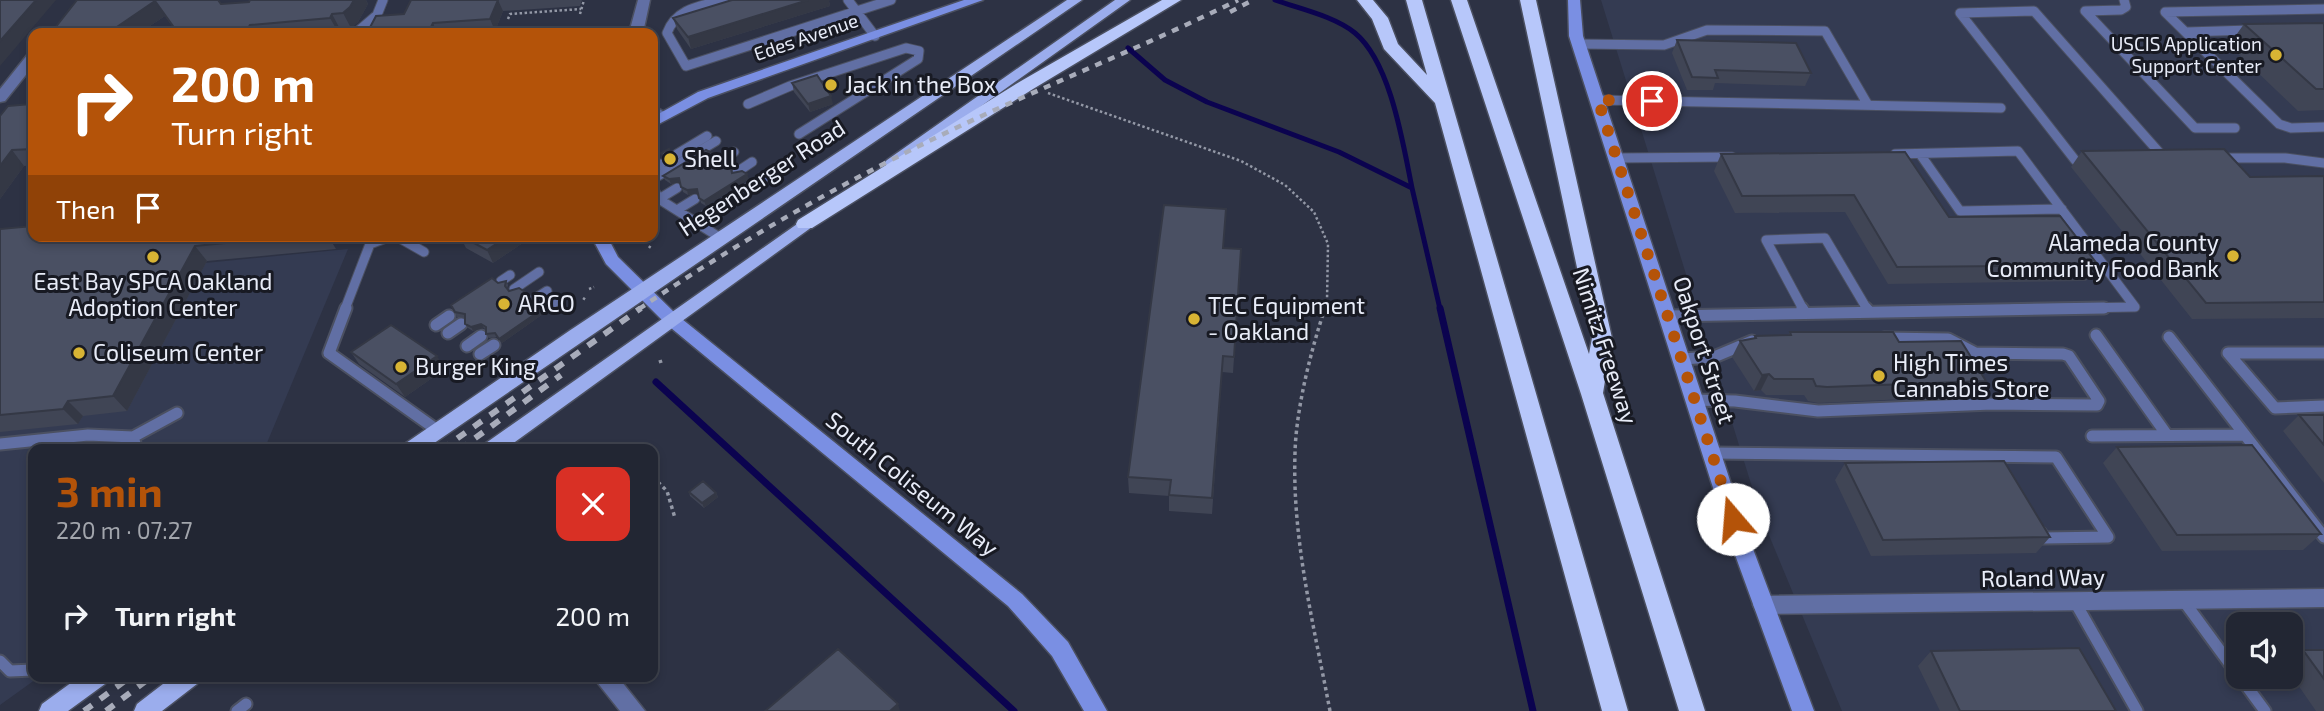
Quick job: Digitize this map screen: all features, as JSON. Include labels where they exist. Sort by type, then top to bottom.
[{"type":"highway","points":[[805,224],[1027,85],[1173,0]]},
{"type":"highway","points":[[1365,0],[1380,18],[1390,46],[1444,104]]},
{"type":"highway","points":[[1413,0],[1615,711]]},
{"type":"highway","name":"Nimitz Freeway","points":[[1459,0],[1592,394],[1692,711]]},
{"type":"highway","points":[[1528,0],[1602,338],[1592,394]]},
{"type":"main road","name":"Hegenberger Road","points":[[418,444],[639,289],[1076,0]]},
{"type":"main road","points":[[498,444],[671,318],[1124,0]]},
{"type":"main road","points":[[50,711],[90,682]]},
{"type":"main road","points":[[145,711],[183,682]]},
{"type":"street","points":[[637,28],[644,0]]},
{"type":"street","name":"Edes Avenue","points":[[658,115],[703,95],[977,0]]},
{"type":"street","name":"Oakport Street","points":[[1574,0],[1573,20],[1579,44],[1694,400],[1763,605],[1803,711]]},
{"type":"street","points":[[3,104],[28,65]]},
{"type":"street","points":[[602,242],[612,260],[671,318]]},
{"type":"street","name":"South Coliseum Way","points":[[671,318],[1015,600],[1060,649],[1096,711]]},
{"type":"street","name":"Roland Way","points":[[1763,605],[2324,598]]},
{"type":"street","points":[[608,682],[634,711]]},
{"type":"lane","points":[[362,28],[377,15],[383,0]]},
{"type":"lane","points":[[724,0],[692,5],[670,21],[667,33],[686,66],[891,0]]},
{"type":"lane","points":[[848,0],[875,36]]},
{"type":"lane","points":[[2124,0],[2126,7],[2121,10],[2085,11],[2195,128],[2235,128]]},
{"type":"lane","points":[[2324,9],[2165,12],[2279,124],[2291,128],[2324,127]]},
{"type":"lane","points":[[2088,160],[2072,160],[1960,13],[2034,11],[2165,159]]},
{"type":"lane","points":[[1579,44],[1664,45],[1707,30],[1825,31],[1868,105]]},
{"type":"lane","points":[[2186,32],[2255,30]]},
{"type":"lane","points":[[748,104],[790,86],[906,48],[919,51],[918,59],[799,134]]},
{"type":"lane","points":[[1598,100],[2001,108]]},
{"type":"lane","points":[[658,176],[711,139],[677,154]]},
{"type":"lane","points":[[1667,316],[2135,307],[2018,151],[1879,155]]},
{"type":"lane","points":[[719,161],[734,152]]},
{"type":"lane","points":[[1920,154],[1960,211],[2062,209]]},
{"type":"lane","points":[[1616,158],[1741,156]]},
{"type":"lane","points":[[2205,159],[2285,158],[2324,163]]},
{"type":"lane","points":[[2152,159],[2178,159]]},
{"type":"lane","points":[[737,172],[752,162]]},
{"type":"lane","points":[[695,221],[771,173]]},
{"type":"lane","points":[[658,198],[677,188]]},
{"type":"lane","points":[[677,210],[695,199]]},
{"type":"lane","points":[[658,200],[719,237]]},
{"type":"lane","points":[[1805,313],[1766,240],[1825,238],[1869,312]]},
{"type":"lane","points":[[376,242],[370,244],[328,353],[438,430]]},
{"type":"lane","points":[[405,242],[424,252]]},
{"type":"lane","points":[[514,289],[539,272]]},
{"type":"lane","points":[[533,300],[547,290]]},
{"type":"lane","points":[[436,326],[449,316]]},
{"type":"lane","points":[[448,333],[461,324]]},
{"type":"lane","points":[[2096,335],[2167,435]]},
{"type":"lane","points":[[467,346],[481,336]]},
{"type":"lane","points":[[2168,337],[2324,537]]},
{"type":"lane","points":[[1694,400],[1735,401],[1818,411],[1992,404],[2097,405],[2099,401],[2069,356],[2063,354],[1975,353],[1948,339],[1877,338]]},
{"type":"lane","points":[[1681,359],[1714,357],[1740,344],[1765,340]]},
{"type":"lane","points":[[480,354],[494,345]]},
{"type":"lane","points":[[2324,353],[2228,353],[2275,408],[2324,406]]},
{"type":"lane","points":[[0,444],[88,435],[133,437],[177,413]]},
{"type":"lane","points":[[2092,436],[2245,435]]},
{"type":"lane","points":[[133,437],[135,444]]},
{"type":"lane","points":[[1712,453],[2056,457],[2108,537],[2044,538],[2036,526]]},
{"type":"lane","points":[[1993,455],[2000,467]]},
{"type":"lane","points":[[2183,600],[2226,658]]},
{"type":"lane","points":[[2075,602],[2137,711]]},
{"type":"lane","points":[[0,661],[10,671],[28,670]]},
{"type":"lane","points":[[2249,689],[2265,711]]},
{"type":"path","points":[[580,14],[584,0]]},
{"type":"path","points":[[508,19],[510,14],[581,9]]},
{"type":"path","points":[[1027,85],[1241,161],[1285,185],[1314,212],[1328,244],[1327,301],[1311,351],[1295,452],[1300,555],[1330,711]]},
{"type":"path","points":[[658,482],[667,491],[675,518]]},
{"type":"shaded area","points":[[1601,0],[2324,0],[2324,711],[1842,711],[1761,516]]},
{"type":"shaded area","name":"Coliseum Center","points":[[348,249],[267,444],[28,444],[28,682],[32,682],[0,705],[0,283]]},
{"type":"building","points":[[0,0],[36,0],[0,41]]},
{"type":"building","points":[[77,0],[218,0],[221,4],[250,0],[354,0],[343,13],[332,14],[330,18],[250,25],[248,28],[174,28],[155,1],[115,28],[55,28]]},
{"type":"building","points":[[411,0],[498,0],[490,19],[433,23],[430,28],[370,28],[376,16],[404,14]]},
{"type":"building","points":[[732,0],[808,0],[688,37],[673,18]]},
{"type":"building","points":[[2324,23],[2324,89],[2316,89],[2244,24]]},
{"type":"building","points":[[1677,40],[1796,43],[1811,73],[1715,70],[1718,78],[1692,77]]},
{"type":"building","points":[[817,75],[831,96],[808,104],[792,83]]},
{"type":"building","points":[[28,104],[28,149],[12,150],[0,166],[0,116],[8,106]]},
{"type":"building","points":[[669,149],[671,155],[666,158],[661,153]]},
{"type":"building","name":"Alameda County Community Food Bank","points":[[2224,149],[2250,177],[2324,176],[2324,302],[2206,303],[2082,151]]},
{"type":"building","points":[[706,150],[712,153],[714,162],[724,161],[730,164],[732,173],[742,171],[747,174],[704,201],[699,198],[697,189],[687,190],[681,187],[679,178],[669,179],[663,176]]},
{"type":"building","points":[[1905,152],[1949,217],[2060,216],[2098,265],[1897,267],[1854,195],[1742,196],[1721,154]]},
{"type":"building","name":"TEC Equipment - Oakland","points":[[1164,205],[1226,209],[1223,248],[1241,249],[1234,357],[1223,356],[1212,498],[1169,495],[1171,480],[1128,477]]},
{"type":"building","name":"Coliseum Center","points":[[28,226],[28,242],[236,242],[195,246],[113,396],[68,401],[63,409],[0,415],[0,229]]},
{"type":"building","points":[[472,242],[499,242],[487,250]]},
{"type":"building","points":[[492,278],[498,283],[506,281],[505,286],[509,291],[519,288],[525,292],[527,301],[538,300],[537,305],[541,310],[499,339],[495,333],[486,334],[486,327],[481,324],[471,327],[465,324],[465,314],[455,312],[451,305]]},
{"type":"building","name":"Burger King","points":[[391,325],[437,356],[396,384],[351,352]]},
{"type":"building","points":[[1790,332],[1893,332],[1899,342],[1961,341],[1986,381],[1827,387],[1816,386],[1813,379],[1774,379],[1769,374],[1762,375],[1740,341],[1756,338],[1755,336],[1791,335]]},
{"type":"building","points":[[2299,415],[2324,415],[2324,445]]},
{"type":"building","points":[[2252,445],[2321,534],[2177,535],[2117,447]]},
{"type":"building","points":[[2004,461],[2050,537],[1883,540],[1845,463]]},
{"type":"building","points":[[703,481],[716,493],[702,503],[689,492]]},
{"type":"building","points":[[2079,648],[2116,711],[1960,711],[1931,651]]},
{"type":"building","points":[[838,649],[898,704],[890,711],[765,711]]},
{"type":"building","points":[[2303,650],[2324,650],[2324,679]]},
{"type":"waterway","points":[[1275,0],[1337,22],[1355,33],[1367,46],[1378,64],[1394,105],[1412,188]]},
{"type":"waterway","points":[[1128,48],[1165,80],[1207,102],[1339,152],[1412,188]]},
{"type":"waterway","points":[[1412,188],[1440,309]]},
{"type":"waterway","points":[[1440,308],[1533,711]]},
{"type":"waterway","points":[[656,382],[1014,711]]},
{"type":"railway","points":[[639,309],[776,223],[883,164],[958,127],[1238,0]]},
{"type":"railway","points":[[1230,12],[1253,0]]},
{"type":"railway","points":[[449,444],[641,308]]},
{"type":"railway","points":[[467,444],[561,375]]},
{"type":"railway","points":[[84,711],[123,682]]},
{"type":"railway","points":[[106,711],[144,682]]},
{"type":"place","name":"USCIS Application Support Center","points":[[2276,55]]},
{"type":"place","name":"Jack in the Box","points":[[831,85]]},
{"type":"place","name":"Shell","points":[[670,159]]},
{"type":"place","name":"Alameda County Community Food Bank","points":[[2233,256]]},
{"type":"place","name":"East Bay SPCA Oakland Adoption Center","points":[[153,257]]},
{"type":"place","name":"ARCO","points":[[504,304]]},
{"type":"place","name":"TEC Equipment - Oakland","points":[[1194,319]]},
{"type":"place","name":"Coliseum Center","points":[[79,353]]},
{"type":"place","name":"Burger King","points":[[401,367]]},
{"type":"place","name":"High Times Cannabis Store","points":[[1879,376]]},
{"type":"route","points":[[1652,101],[1598,100],[1733,519]]}]
